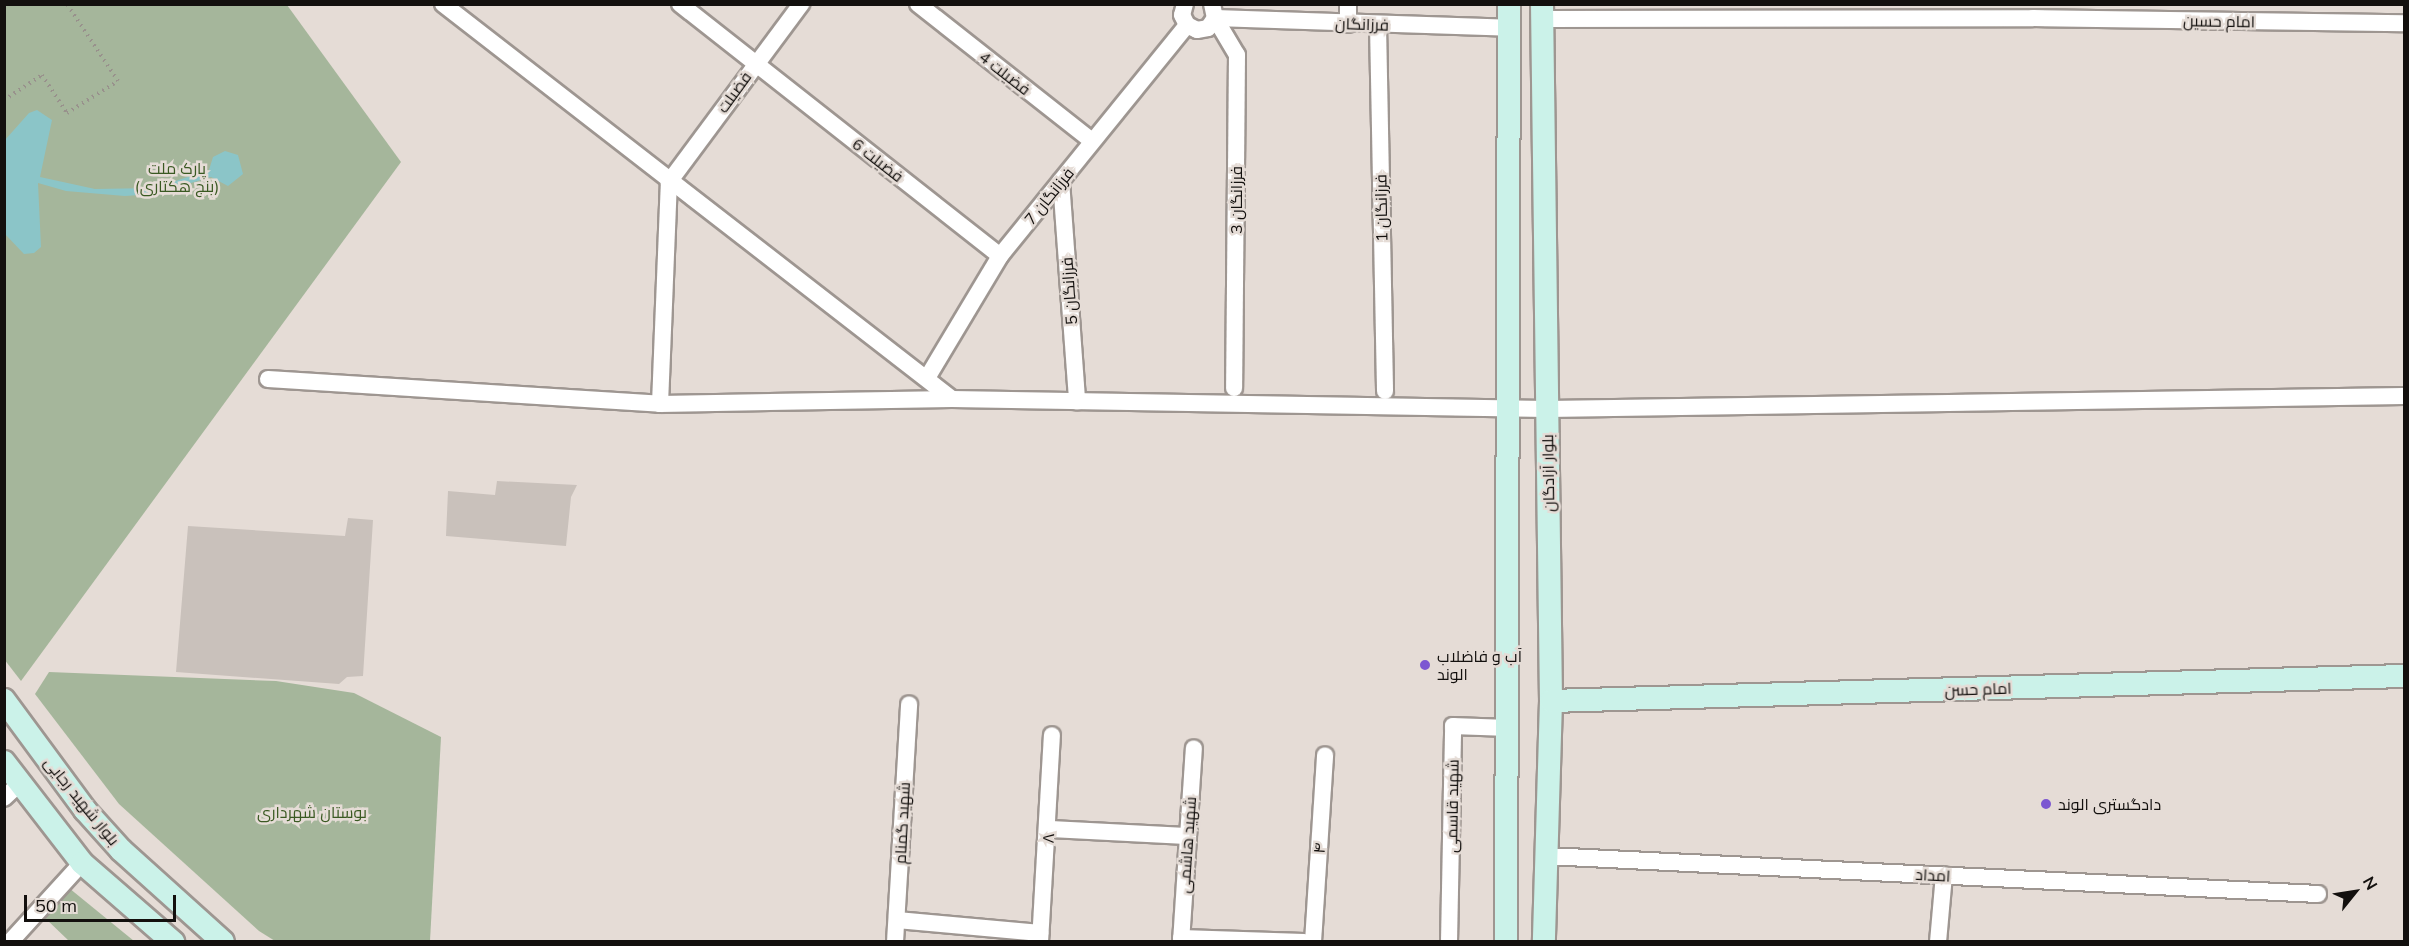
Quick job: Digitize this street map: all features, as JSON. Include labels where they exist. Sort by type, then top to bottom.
[{"type":"street","points":[[443,4],[669,182],[952,399]]},
{"type":"street","name":"فضیلت 6","points":[[680,4],[1000,256]]},
{"type":"street","name":"فضیلت","points":[[669,182],[801,4]]},
{"type":"street","name":"فضیلت 4","points":[[918,4],[1092,141]]},
{"type":"street","points":[[1185,4],[1182,15],[1187,25],[1197,30],[1208,27],[1213,11]]},
{"type":"street","points":[[1348,4],[1348,24]]},
{"type":"street","points":[[1506,942],[1509,4]]},
{"type":"street","name":"فرزانگان","points":[[1213,11],[1348,24],[1509,28]]},
{"type":"street","name":"فرزانگان 3","points":[[1213,11],[1237,55],[1234,388]]},
{"type":"street","name":"امام حسین","points":[[1542,12],[2033,11],[2404,23]]},
{"type":"street","name":"بلوار آزادگان","points":[[1542,12],[1551,701],[1544,942]]},
{"type":"street","name":"فرزانگان 7","points":[[927,378],[1000,256],[1187,25]]},
{"type":"street","name":"فرزانگان 1","points":[[1378,25],[1385,391]]},
{"type":"street","name":"فرزانگان 5","points":[[1061,180],[1077,401]]},
{"type":"street","points":[[660,404],[669,182]]},
{"type":"street","points":[[268,379],[660,404],[952,399],[1547,409],[2404,396]]},
{"type":"street","name":"امام حسن","points":[[1551,701],[2404,676]]},
{"type":"street","name":"بلوار شهید رجایی","points":[[4,700],[85,810],[121,850],[223,942]]},
{"type":"street","name":"شهید گمنام","points":[[896,942],[909,704]]},
{"type":"street","name":"شهید قاسمی","points":[[1449,942],[1453,726],[1508,728]]},
{"type":"street","name":"۸","points":[[1040,937],[1049,829],[1052,735]]},
{"type":"street","name":"شهید هاشمی","points":[[1181,940],[1194,748]]},
{"type":"street","name":"۴","points":[[1313,942],[1325,755]]},
{"type":"street","points":[[4,762],[12,790],[82,863],[173,942]]},
{"type":"street","points":[[1049,829],[1188,836]]},
{"type":"street","name":"امداد","points":[[1547,856],[2318,894]]},
{"type":"street","points":[[10,942],[82,863]]},
{"type":"street","points":[[1938,942],[1944,875]]},
{"type":"street","points":[[897,920],[1040,937]]},
{"type":"street","points":[[1181,940],[1305,942]]},
{"type":"path","points":[[4,100],[42,75],[66,113],[118,81],[67,4]]},
{"type":"green space","name":"پارک ملت (پنج هکتاری)","points":[[4,5],[287,5],[401,162],[21,681],[4,659]]},
{"type":"green space","name":"بوستان شهرداری","points":[[49,672],[276,681],[354,693],[441,737],[430,941],[275,941],[259,931],[119,804],[35,694]]},
{"type":"green space","points":[[69,888],[134,941],[69,941],[44,917]]},
{"type":"water","points":[[37,110],[52,120],[40,177],[95,189],[154,188],[209,170],[213,157],[225,151],[238,155],[243,174],[228,186],[211,177],[154,194],[125,196],[66,191],[38,183],[41,247],[34,253],[24,254],[5,234],[5,140],[29,113]]},
{"type":"building","points":[[497,481],[577,485],[571,497],[566,546],[446,536],[448,491],[495,495]]},
{"type":"building","points":[[348,518],[373,520],[363,676],[347,677],[339,684],[176,672],[188,526],[345,536]]},
{"type":"place","name":"آب و فاضلاب الوند","points":[[1425,665]]},
{"type":"place","name":"دادگستری الوند","points":[[2046,804]]}]
